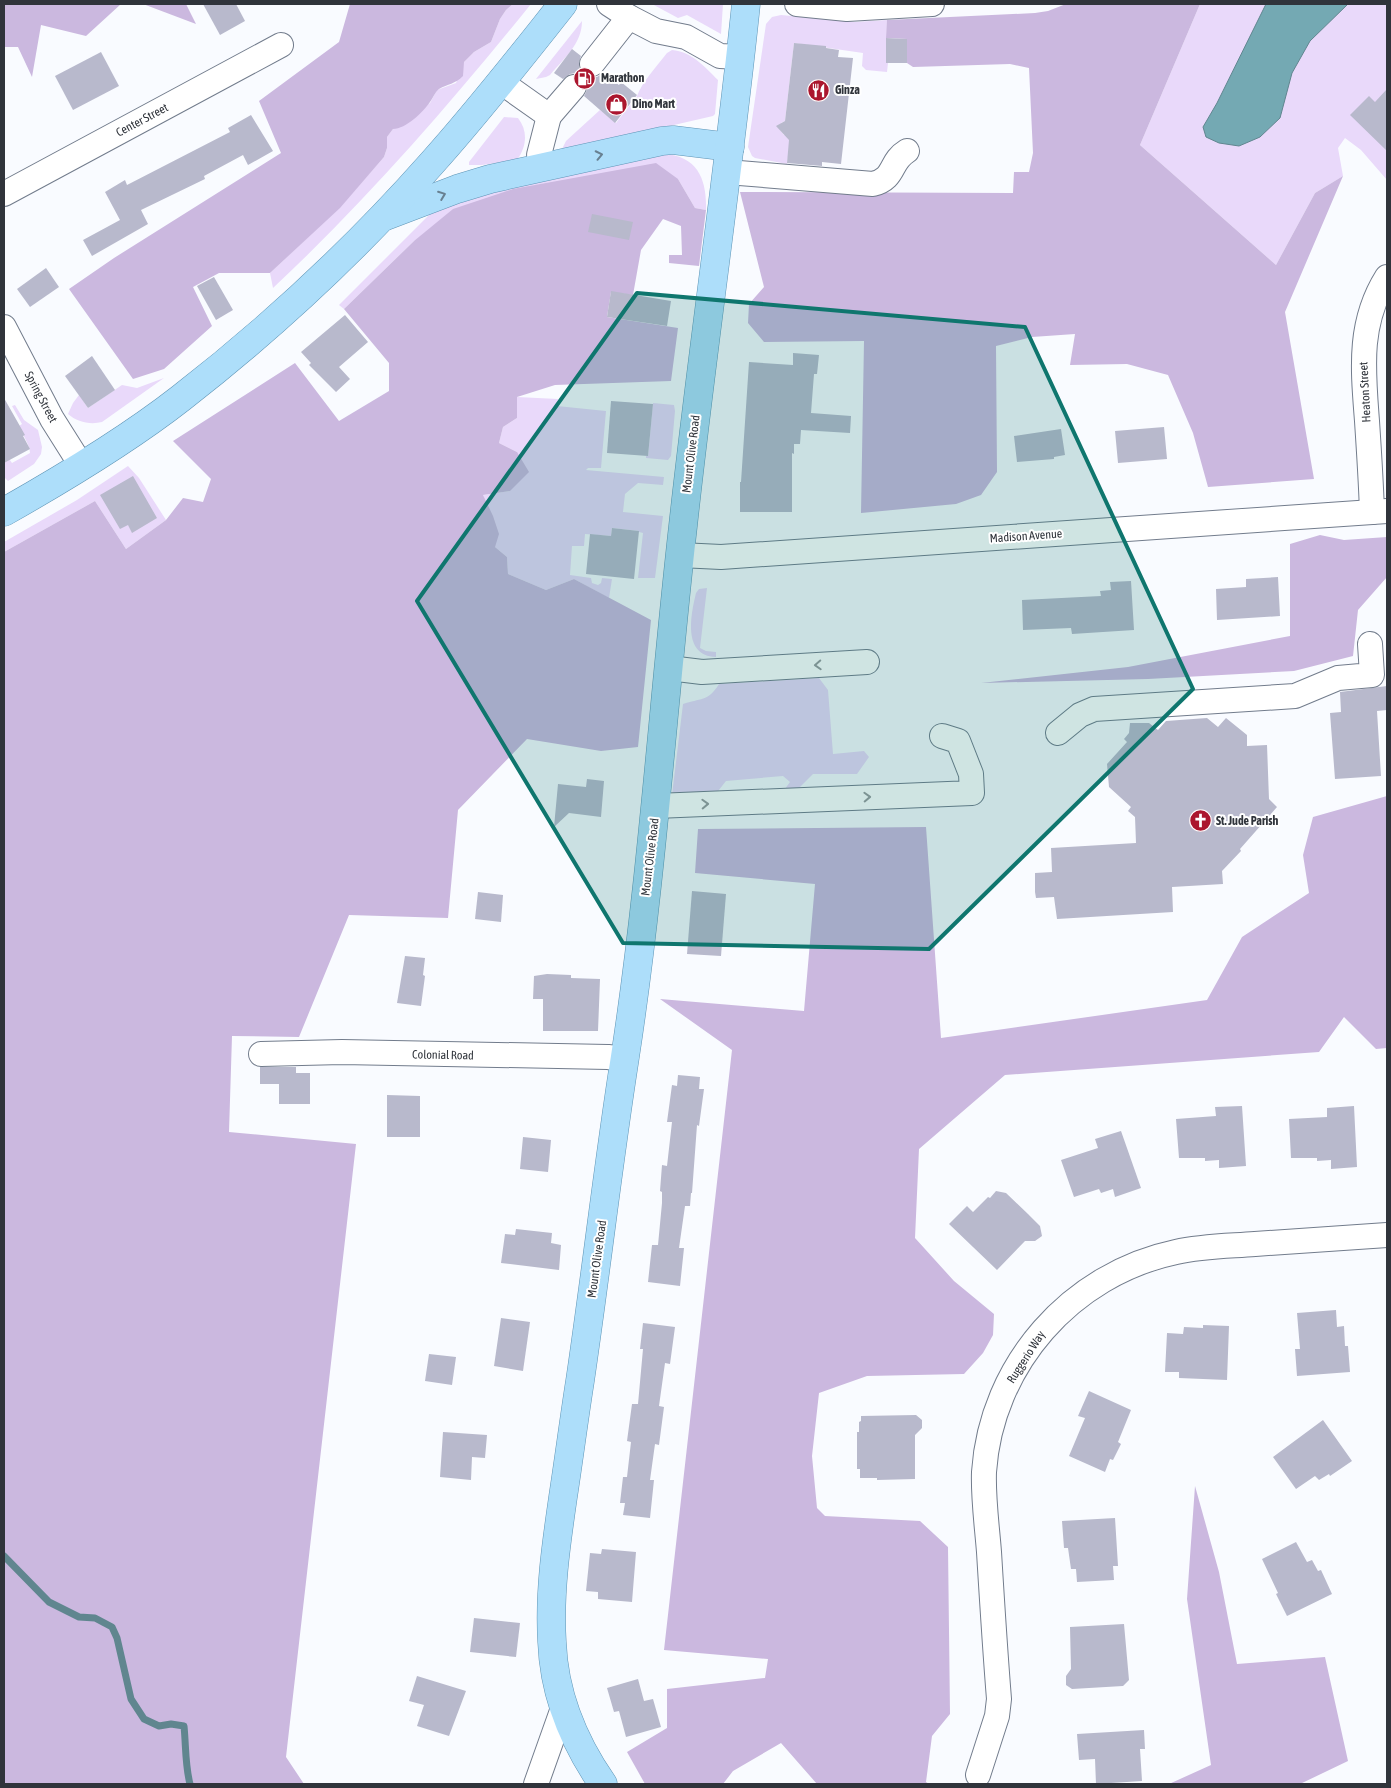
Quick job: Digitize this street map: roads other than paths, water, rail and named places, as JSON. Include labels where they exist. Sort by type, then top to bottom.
[{"type":"main road","points":[[4,512],[81,465],[171,405],[217,369],[294,302],[380,219],[431,165],[501,82],[563,4]]},
{"type":"main road","name":"Mount Olive Road","points":[[598,1776],[579,1746],[563,1708],[556,1678],[552,1644],[554,1569],[643,922],[680,555],[746,4]]},
{"type":"main road","points":[[380,219],[457,189],[490,179],[662,141],[673,140],[728,160]]},
{"type":"street","points":[[609,4],[656,31],[686,37],[720,56],[740,58]]},
{"type":"street","points":[[797,4],[847,9],[932,4]]},
{"type":"street","points":[[592,64],[629,17]]},
{"type":"street","name":"Center Street","points":[[4,194],[281,45]]},
{"type":"street","points":[[501,82],[549,116]]},
{"type":"street","points":[[541,167],[539,155],[549,116],[574,88]]},
{"type":"street","points":[[728,160],[873,184],[886,178],[891,173],[900,155],[907,151]]},
{"type":"street","name":"Heaton Street","points":[[1380,512],[1363,352],[1369,318],[1381,286],[1387,277]]},
{"type":"street","name":"Spring Street","points":[[4,327],[52,419],[81,465]]},
{"type":"street","name":"Madison Avenue","points":[[680,555],[721,557],[1380,512]]},
{"type":"street","points":[[1058,734],[1080,715],[1094,709],[1295,696],[1338,678],[1372,675],[1370,644]]},
{"type":"street","points":[[669,668],[702,672],[867,662]]},
{"type":"street","points":[[656,806],[972,793],[971,774],[958,740],[942,736]]},
{"type":"street","name":"Colonial Road","points":[[261,1054],[342,1052],[608,1057],[624,1059]]},
{"type":"street","name":"Ruggerio Way","points":[[978,1775],[997,1716],[999,1699],[984,1491],[986,1454],[999,1403],[1014,1371],[1030,1346],[1057,1315],[1091,1288],[1136,1264],[1156,1257],[1211,1247],[1387,1235]]},
{"type":"street","points":[[536,1784],[563,1708]]},
{"type":"water","points":[[1266,4],[1348,4],[1310,41],[1292,73],[1280,118],[1260,137],[1239,146],[1219,143],[1206,137],[1203,127],[1217,103]]},
{"type":"waterway","points":[[4,1556],[49,1602],[79,1617],[95,1618],[112,1627],[117,1638],[131,1699],[144,1719],[159,1726],[171,1724],[184,1726],[186,1763],[190,1784]]},
{"type":"place","name":"Marathon","points":[[585,78]]},
{"type":"place","name":"Ginza","points":[[819,90]]},
{"type":"place","name":"Dino Mart","points":[[616,104]]},
{"type":"place","name":"St. Jude Parish","points":[[1200,821]]}]
